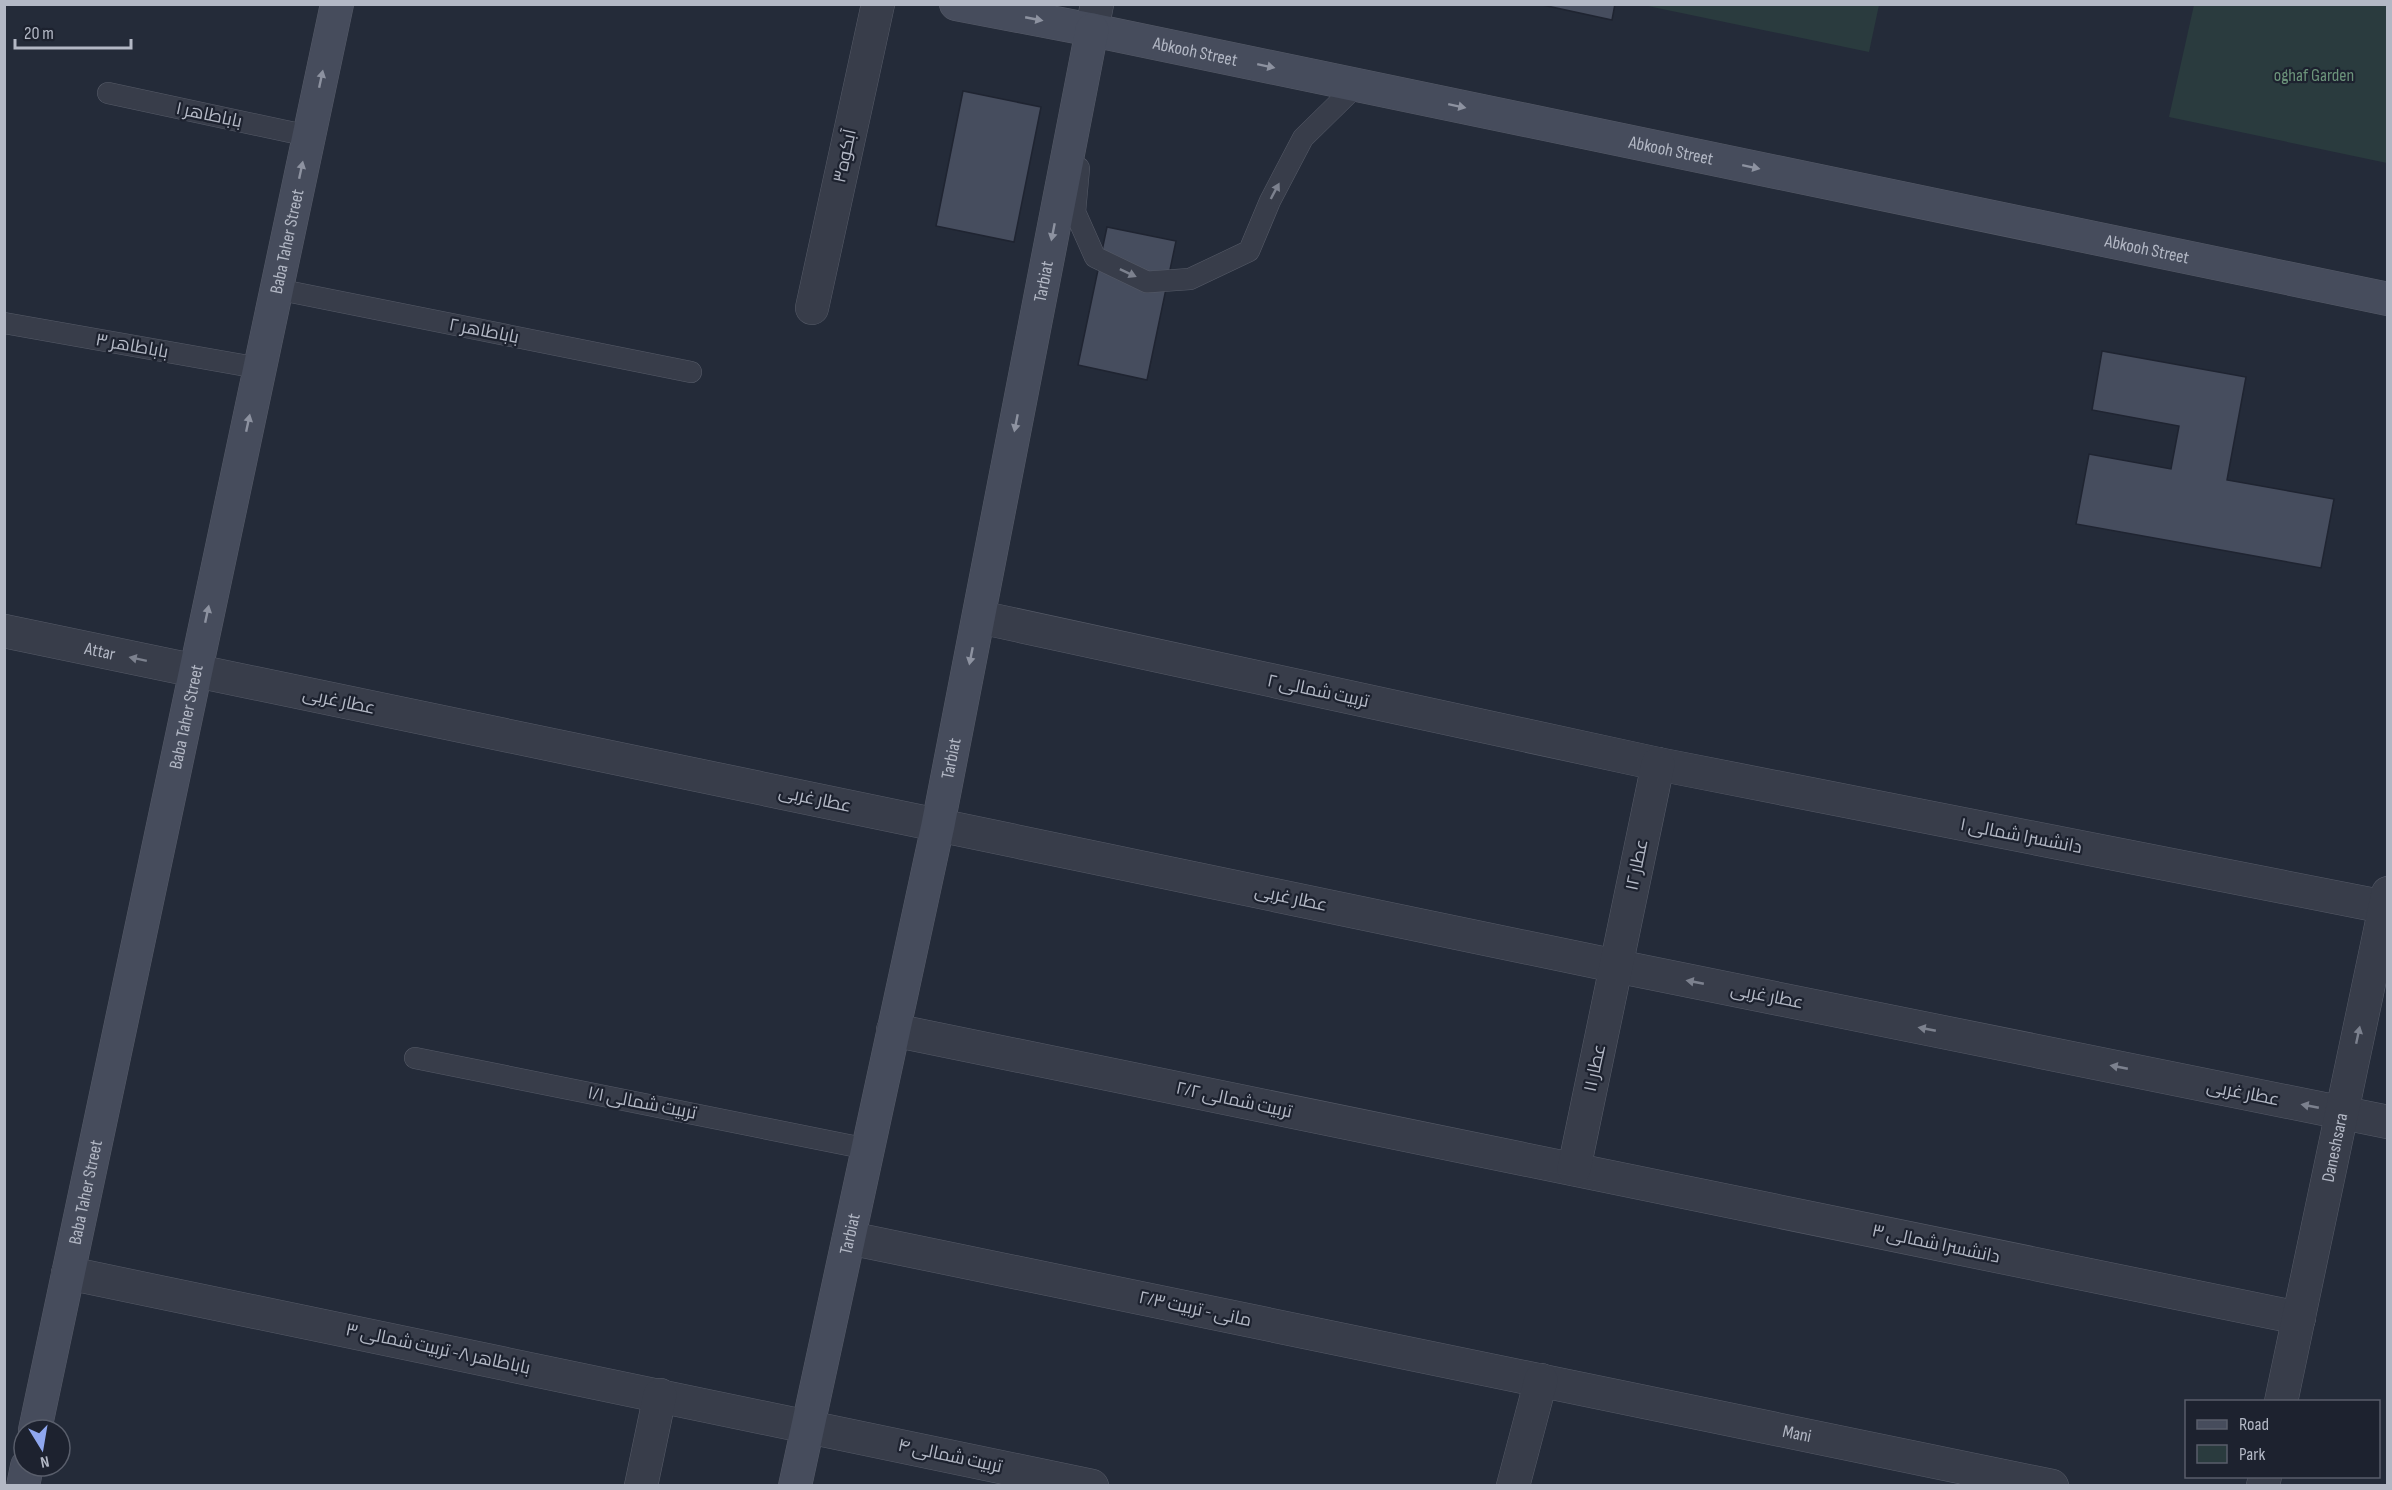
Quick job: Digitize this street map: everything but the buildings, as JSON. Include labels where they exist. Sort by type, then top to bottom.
[{"type":"street","name":"Baba Taher Street","points":[[38,1418],[337,4]]},
{"type":"street","name":"آبکوه۳","points":[[812,308],[878,4]]},
{"type":"street","name":"Abkooh Street","points":[[956,4],[1094,17],[1357,85],[2388,299]]},
{"type":"street","name":"Tarbiat","points":[[795,1485],[938,825],[1094,17]]},
{"type":"street","name":"تربیت شمالی ۲","points":[[979,617],[1658,764]]},
{"type":"street","name":"Attar","points":[[4,631],[195,671]]},
{"type":"street","name":"عطار غربی","points":[[195,671],[1616,966],[2388,1122]]},
{"type":"street","name":"دانشسرا شمالی ۱","points":[[1658,764],[2386,900]]},
{"type":"street","name":"عطار ۱۲","points":[[1616,966],[1658,764]]},
{"type":"street","name":"Daneshsara","points":[[2281,1400],[2386,900]]},
{"type":"street","name":"عطار ۱۱","points":[[1574,1169],[1616,966]]},
{"type":"street","name":"تربیت شمالی ۲/۲","points":[[893,1030],[1574,1169]]},
{"type":"street","name":"دانشسرا شمالی ۳","points":[[1574,1169],[2299,1318]]},
{"type":"street","name":"مانی - تربیت ۲/۳","points":[[849,1238],[1541,1380]]},
{"type":"street","name":"باباطاهر ۸- تربیت شمالی ۳","points":[[68,1273],[807,1426]]},
{"type":"street","points":[[1513,1485],[1541,1380]]},
{"type":"street","name":"Mani","points":[[1541,1380],[2052,1485]]},
{"type":"street","points":[[642,1485],[660,1395]]},
{"type":"street","name":"تربیت شمالی ۴","points":[[807,1426],[1092,1485]]},
{"type":"lane","points":[[1094,17],[1075,212],[1095,257],[1147,282],[1190,279],[1249,251],[1270,201],[1303,138],[1357,85]]},
{"type":"lane","name":"باباطاهر ۱","points":[[108,93],[309,136]]},
{"type":"lane","name":"باباطاهر ۲","points":[[276,289],[692,372]]},
{"type":"lane","name":"باباطاهر ۳","points":[[4,323],[259,368]]},
{"type":"lane","name":"تربیت شمالی ۱/۱","points":[[415,1058],[868,1149]]},
{"type":"green space","points":[[1643,5],[1879,5],[1869,52]]},
{"type":"green space","name":"oghaf Garden","points":[[2194,5],[2387,5],[2387,163],[2169,117]]}]
